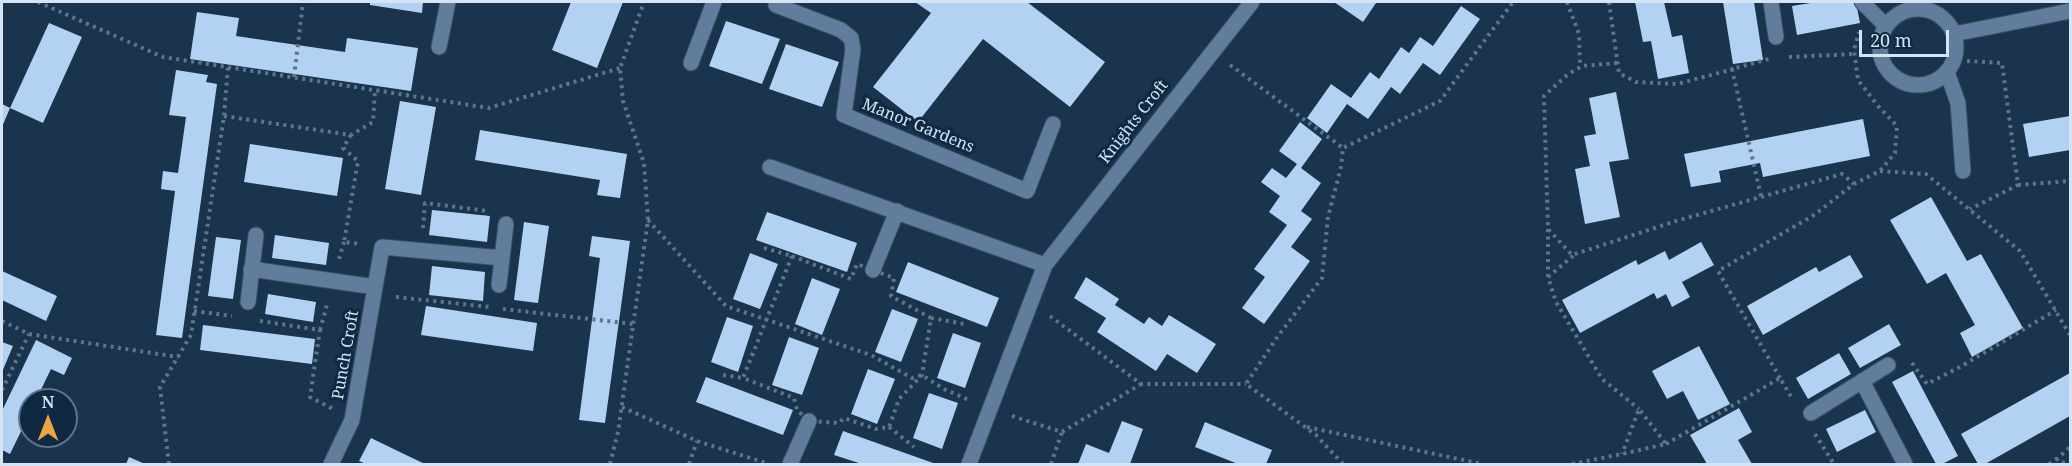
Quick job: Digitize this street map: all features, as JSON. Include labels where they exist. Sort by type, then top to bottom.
[{"type":"street","points":[[439,47],[448,2]]},
{"type":"street","points":[[691,63],[714,2]]},
{"type":"street","name":"Knights Croft","points":[[969,465],[1045,265],[1252,2]]},
{"type":"street","points":[[1771,2],[1776,37]]},
{"type":"street","points":[[1862,2],[1886,26]]},
{"type":"street","name":"Manor Gardens","points":[[774,3],[841,30],[850,38],[853,49],[844,115],[1027,191],[1053,124]]},
{"type":"street","points":[[1950,66],[1932,82],[1919,85],[1906,83],[1894,77],[1885,67],[1880,54],[1880,38],[1886,26],[1897,14],[1910,9],[1923,9],[1939,15],[1949,24],[1954,34],[1956,47],[1950,66],[1958,103],[1963,171]]},
{"type":"street","points":[[1954,34],[2070,11]]},
{"type":"street","points":[[771,167],[1045,265]]},
{"type":"street","points":[[873,270],[897,211]]},
{"type":"street","points":[[499,285],[506,224]]},
{"type":"street","points":[[248,302],[256,235]]},
{"type":"street","points":[[382,247],[502,258]]},
{"type":"street","name":"Punch Croft","points":[[331,465],[352,420],[382,247]]},
{"type":"street","points":[[251,269],[375,288]]},
{"type":"street","points":[[1810,419],[1888,365]]},
{"type":"street","points":[[1862,381],[1905,465]]},
{"type":"street","points":[[790,465],[809,421]]},
{"type":"path","points":[[38,2],[163,57],[489,108],[620,68]]},
{"type":"path","points":[[294,77],[303,2]]},
{"type":"path","points":[[610,465],[622,407],[648,220],[644,163],[623,101],[620,68],[644,2]]},
{"type":"path","points":[[1343,148],[1440,101],[1513,2]]},
{"type":"path","points":[[1567,2],[1579,34],[1580,67]]},
{"type":"path","points":[[1609,2],[1618,73],[1636,82],[1677,84],[1779,57],[1854,54]]},
{"type":"path","points":[[1796,405],[1718,271],[1814,214],[1854,184],[1880,171],[1894,153],[1897,126],[1858,80],[1854,54],[1861,24]]},
{"type":"path","points":[[1212,52],[1343,148]]},
{"type":"path","points":[[1617,63],[1580,67],[1567,75],[1544,96],[1548,278],[1556,302],[1602,379],[1639,409],[1665,444]]},
{"type":"path","points":[[1950,66],[2002,63],[2018,185]]},
{"type":"path","points":[[169,465],[160,387],[190,335],[224,116],[228,67]]},
{"type":"path","points":[[1734,69],[1732,69],[1761,196]]},
{"type":"path","points":[[375,90],[373,122],[351,135],[343,148],[358,161],[344,242],[382,247]]},
{"type":"path","points":[[224,116],[351,135]]},
{"type":"path","points":[[1246,384],[1278,336],[1322,278],[1328,217],[1341,167],[1343,148]]},
{"type":"path","points":[[1880,171],[1926,174],[2020,251],[2070,335]]},
{"type":"path","points":[[1548,229],[1572,255],[1761,196],[1842,174],[1854,184]]},
{"type":"path","points":[[1970,210],[2018,185],[2070,181]]},
{"type":"path","points":[[420,251],[425,203],[508,213],[506,224]]},
{"type":"path","points":[[648,220],[726,306],[871,355],[912,378],[922,375],[944,389],[990,409],[1062,432]]},
{"type":"path","points":[[764,248],[792,256],[851,279],[857,264],[873,270],[894,278],[891,296],[932,318],[964,324]]},
{"type":"path","points":[[1548,278],[1577,253]]},
{"type":"path","points":[[743,378],[792,256]]},
{"type":"path","points":[[1031,302],[1141,384]]},
{"type":"path","points":[[1888,365],[1908,357],[1927,384],[2055,310]]},
{"type":"path","points":[[194,311],[240,318]]},
{"type":"path","points":[[889,427],[899,399],[922,375],[932,318]]},
{"type":"path","points":[[251,319],[320,330],[310,397],[352,420]]},
{"type":"path","points":[[2,321],[29,334],[178,357]]},
{"type":"path","points":[[2,390],[29,334]]},
{"type":"path","points":[[723,375],[743,378],[794,398],[797,410],[809,421],[839,423],[844,418],[876,429],[889,427],[914,447]]},
{"type":"path","points":[[1572,465],[1665,444],[1780,378]]},
{"type":"path","points":[[1051,465],[1062,432],[1141,384],[1246,384],[1316,435],[1343,465]]},
{"type":"path","points":[[622,407],[697,441],[770,465]]},
{"type":"path","points":[[1622,454],[1639,409]]},
{"type":"path","points":[[1810,419],[1834,465]]},
{"type":"path","points":[[1304,426],[1482,465]]},
{"type":"path","points":[[689,465],[697,441]]},
{"type":"path","points":[[2049,465],[2070,447]]},
{"type":"path","points":[[2056,460],[2066,465]]},
{"type":"building","points":[[370,2],[423,2],[422,13],[370,5]]},
{"type":"building","points":[[571,2],[623,2],[597,68],[552,50]]},
{"type":"building","points":[[915,2],[1027,2],[1105,62],[1070,107],[983,39],[918,122],[873,87],[931,13]]},
{"type":"building","points":[[1334,2],[1375,2],[1376,3],[1363,22]]},
{"type":"building","points":[[1635,2],[1664,2],[1672,37],[1682,35],[1689,73],[1658,79],[1651,41],[1643,42]]},
{"type":"building","points":[[1723,2],[1754,2],[1763,60],[1733,64]]},
{"type":"building","points":[[1817,2],[1856,2],[1860,23],[1797,35],[1792,6]]},
{"type":"building","points":[[1461,6],[1480,19],[1440,75],[1423,63],[1400,94],[1391,87],[1368,119],[1347,104],[1327,133],[1307,118],[1331,84],[1351,98],[1370,72],[1379,79],[1401,47],[1409,53],[1420,37],[1433,46]]},
{"type":"building","points":[[197,12],[239,18],[236,36],[345,52],[347,38],[418,48],[411,91],[190,59]]},
{"type":"building","points":[[726,21],[780,39],[762,84],[709,66]]},
{"type":"building","points":[[49,23],[82,37],[43,123],[10,108]]},
{"type":"building","points":[[786,44],[839,62],[822,107],[769,89]]},
{"type":"building","points":[[176,70],[208,75],[206,82],[217,84],[182,338],[156,335],[175,191],[161,189],[163,171],[178,173],[186,117],[169,115]]},
{"type":"building","points":[[1616,92],[1629,159],[1609,162],[1620,217],[1585,224],[1575,169],[1590,166],[1584,136],[1596,134],[1589,98]]},
{"type":"building","points":[[400,101],[436,107],[421,195],[385,189]]},
{"type":"building","points":[[2,104],[10,108],[2,127]]},
{"type":"building","points":[[2070,116],[2070,150],[2029,157],[2023,124]]},
{"type":"building","points":[[1863,119],[1870,156],[1763,177],[1760,163],[1719,171],[1721,182],[1691,187],[1684,154]]},
{"type":"building","points":[[1300,122],[1322,139],[1301,168],[1321,183],[1301,211],[1312,219],[1291,247],[1310,261],[1264,324],[1242,308],[1265,277],[1254,269],[1287,225],[1269,212],[1280,196],[1261,182],[1272,168],[1286,178],[1297,164],[1279,151]]},
{"type":"building","points":[[480,130],[627,154],[620,198],[597,195],[600,180],[475,160]]},
{"type":"building","points":[[250,144],[343,158],[337,196],[244,182]]},
{"type":"building","points":[[1931,197],[1967,261],[1981,254],[2023,328],[1972,357],[1960,333],[1975,325],[1946,273],[1927,284],[1890,220]]},
{"type":"building","points":[[432,210],[490,216],[487,242],[429,235]]},
{"type":"building","points":[[767,212],[857,243],[847,272],[756,240]]},
{"type":"building","points":[[524,222],[549,226],[538,303],[514,300]]},
{"type":"building","points":[[275,235],[329,243],[326,265],[272,258]]},
{"type":"building","points":[[592,236],[630,241],[605,423],[579,420],[600,258],[589,256]]},
{"type":"building","points":[[216,237],[241,240],[233,299],[208,296]]},
{"type":"building","points":[[1701,242],[1714,265],[1682,282],[1690,297],[1672,307],[1666,294],[1657,299],[1654,293],[1580,333],[1562,300],[1636,260],[1638,265],[1665,251],[1669,260]]},
{"type":"building","points":[[750,253],[778,264],[760,309],[733,299]]},
{"type":"building","points":[[1850,255],[1863,277],[1763,335],[1747,306],[1816,267],[1819,272]]},
{"type":"building","points":[[908,262],[999,298],[987,327],[896,292]]},
{"type":"building","points":[[432,266],[485,272],[483,301],[429,295]]},
{"type":"building","points":[[2,271],[57,296],[46,321],[2,300]]},
{"type":"building","points":[[1086,277],[1119,299],[1115,305],[1144,324],[1149,317],[1162,326],[1169,315],[1216,344],[1197,373],[1167,354],[1156,371],[1097,332],[1106,318],[1074,298]]},
{"type":"building","points":[[812,278],[840,289],[822,335],[795,324]]},
{"type":"building","points":[[268,294],[316,302],[313,322],[265,314]]},
{"type":"building","points":[[426,306],[537,323],[533,351],[421,335]]},
{"type":"building","points":[[892,309],[918,319],[901,362],[875,352]]},
{"type":"building","points":[[727,317],[753,326],[738,372],[711,362]]},
{"type":"building","points":[[1889,324],[1901,345],[1860,368],[1848,348]]},
{"type":"building","points":[[203,325],[315,339],[312,364],[200,350]]},
{"type":"building","points":[[953,333],[981,343],[965,388],[937,378]]},
{"type":"building","points":[[789,337],[819,348],[802,395],[772,385]]},
{"type":"building","points":[[36,340],[72,358],[64,375],[51,369],[42,388],[18,388],[18,438],[10,454],[2,450],[2,411]]},
{"type":"building","points":[[2,342],[13,346],[2,372]]},
{"type":"building","points":[[1699,346],[1730,404],[1698,420],[1683,391],[1667,399],[1652,371]]},
{"type":"building","points":[[1839,353],[1851,374],[1808,399],[1796,378]]},
{"type":"building","points":[[868,369],[895,379],[877,424],[851,414]]},
{"type":"building","points":[[1913,371],[1958,456],[1942,464],[1936,464],[1892,382]]},
{"type":"building","points":[[2070,373],[2070,416],[1985,464],[1978,464],[1961,434]]},
{"type":"building","points":[[706,377],[793,410],[783,435],[696,402]]},
{"type":"building","points":[[929,393],[958,403],[942,449],[913,438]]},
{"type":"building","points":[[1739,408],[1752,432],[1738,440],[1752,464],[1707,464],[1690,435]]},
{"type":"building","points":[[1865,410],[1876,432],[1837,452],[1826,429]]},
{"type":"building","points":[[1122,421],[1143,429],[1130,464],[1078,464],[1086,444],[1109,453]]},
{"type":"building","points":[[1205,422],[1272,450],[1266,464],[1238,464],[1195,447]]},
{"type":"building","points":[[843,431],[936,464],[862,464],[834,455]]},
{"type":"building","points":[[371,438],[425,464],[366,464],[359,461]]},
{"type":"building","points":[[129,457],[145,464],[126,464]]}]
